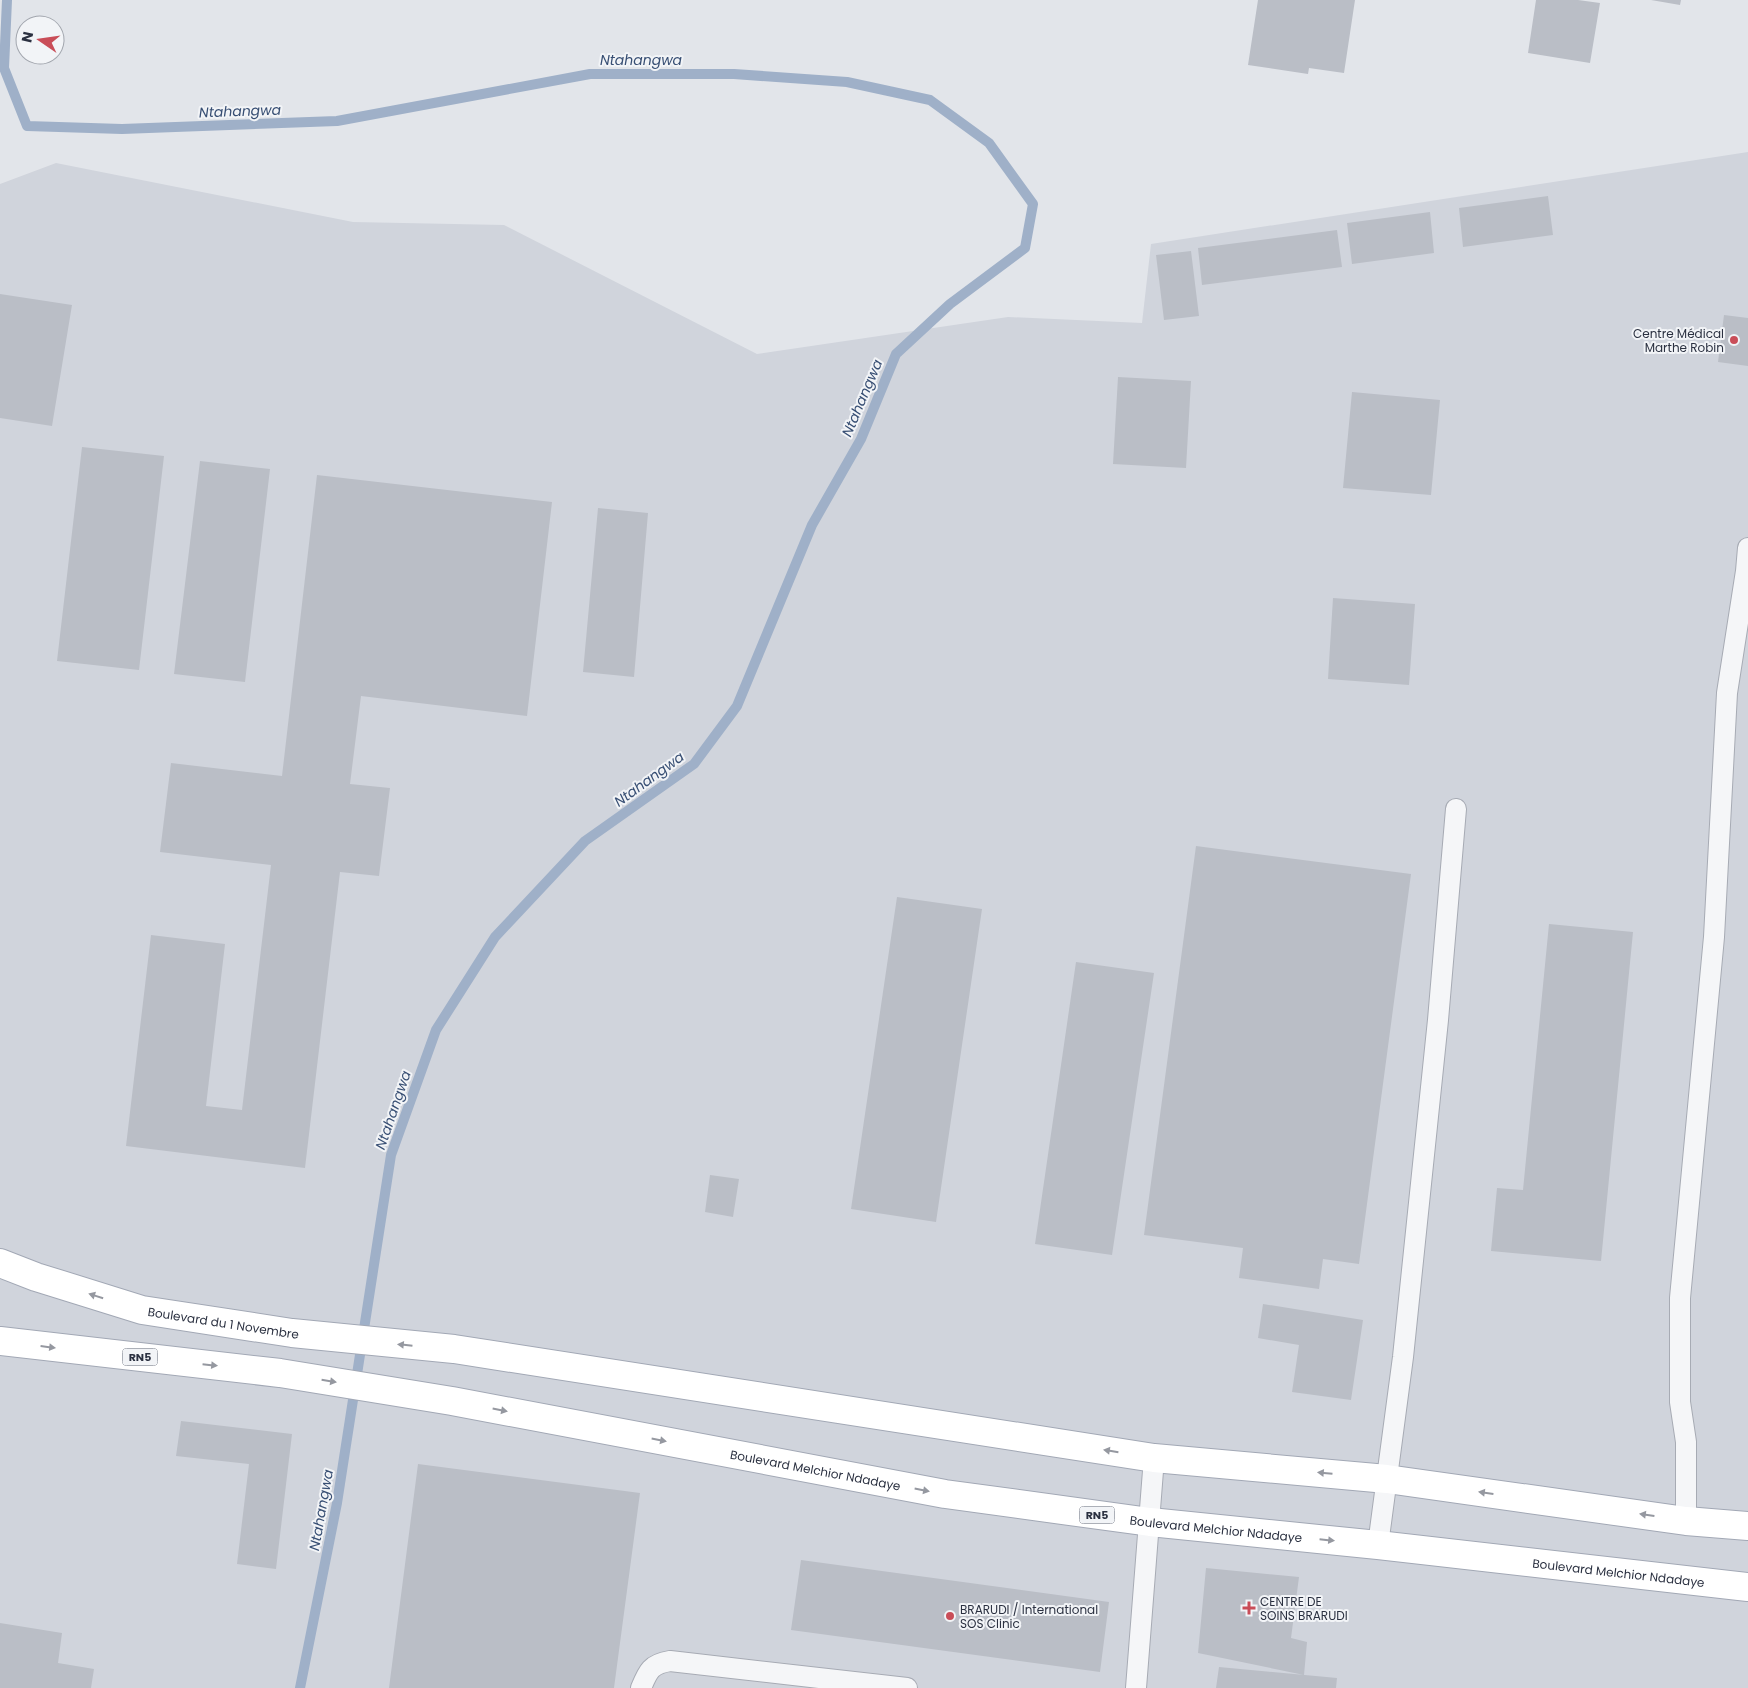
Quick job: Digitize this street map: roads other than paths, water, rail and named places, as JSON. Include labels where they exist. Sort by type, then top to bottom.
[{"type":"main road","name":"Boulevard du 1 Novembre","points":[[0,1263],[36,1277],[142,1310],[292,1333],[454,1350],[1154,1458]]},
{"type":"main road","name":"Boulevard Melchior Ndadaye","points":[[0,1341],[280,1373],[452,1401],[945,1494],[1150,1522],[1378,1545],[1748,1587]]},
{"type":"main road","points":[[1154,1458],[1387,1479],[1686,1521],[1748,1526]]},
{"type":"lane","points":[[1686,1521],[1686,1442],[1680,1402],[1680,1298],[1714,937],[1727,693],[1748,548]]},
{"type":"lane","points":[[1378,1545],[1404,1357],[1438,1020],[1456,810]]},
{"type":"lane","points":[[1136,1688],[1154,1458]]},
{"type":"lane","points":[[640,1688],[651,1668],[660,1662],[670,1661],[906,1688]]},
{"type":"waterway","name":"Ntahangwa","points":[[7,0],[4,68],[27,126],[122,129],[337,121],[590,74],[734,74],[847,82],[930,100],[989,143],[1033,204],[1025,248],[950,304],[896,354],[861,439],[812,525],[737,706],[694,764],[585,841],[495,937],[436,1030],[391,1155],[337,1503],[300,1688]]},
{"type":"place","name":"Centre Médical Marthe Robin","points":[[1734,340]]},
{"type":"place","name":"CENTRE DE SOINS BRARUDI","points":[[1249,1608]]},
{"type":"place","name":"BRARUDI / International SOS Clinic","points":[[950,1616]]}]
